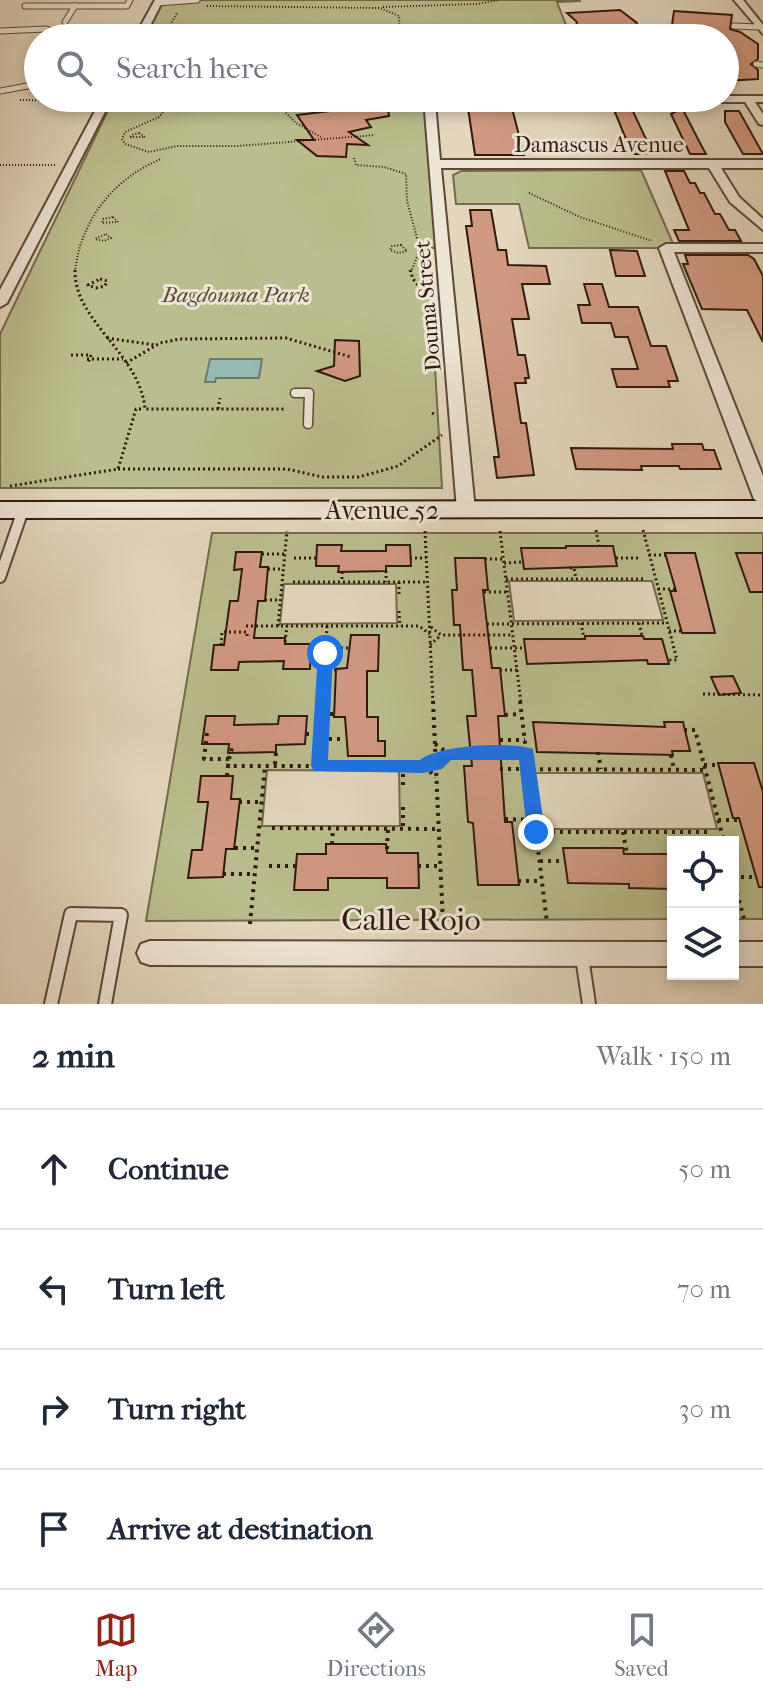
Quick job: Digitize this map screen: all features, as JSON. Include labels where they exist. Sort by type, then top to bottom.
[{"type":"main road","name":"Avenue 52","points":[[11,502],[466,510],[763,509]]},
{"type":"street","points":[[738,0],[760,28]]},
{"type":"street","points":[[146,24],[158,2]]},
{"type":"street","points":[[739,99],[763,99]]},
{"type":"street","points":[[748,99],[763,122]]},
{"type":"street","points":[[0,303],[100,112]]},
{"type":"street","name":"Douma Street","points":[[430,112],[466,510]]},
{"type":"street","name":"Damascus Avenue","points":[[435,164],[763,164]]},
{"type":"street","points":[[713,164],[734,199],[763,226]]},
{"type":"street","points":[[763,248],[666,248],[763,499]]},
{"type":"street","name":"Calle Rojo","points":[[150,953],[667,954]]},
{"type":"street","points":[[739,954],[763,954]]},
{"type":"lane","points":[[30,0],[25,6],[127,6],[130,0]]},
{"type":"lane","points":[[158,2],[197,0]]},
{"type":"lane","points":[[65,22],[75,6]]},
{"type":"lane","points":[[0,31],[24,30]]},
{"type":"lane","points":[[0,91],[24,87]]},
{"type":"lane","points":[[295,393],[309,393],[308,424]]},
{"type":"lane","points":[[0,577],[11,502]]},
{"type":"lane","points":[[51,1004],[71,914],[121,915],[105,1004]]},
{"type":"lane","points":[[582,954],[589,1004]]},
{"type":"path","points":[[204,6],[380,8],[417,3],[485,4],[499,0]]},
{"type":"path","points":[[380,8],[399,16],[399,24]]},
{"type":"path","points":[[169,24],[172,17],[181,11]]},
{"type":"path","points":[[16,100],[24,100]]},
{"type":"path","points":[[122,137],[128,130],[159,117],[163,112]]},
{"type":"path","points":[[286,112],[296,123],[324,139]]},
{"type":"path","points":[[122,137],[127,146],[149,152],[177,146],[238,146],[375,135]]},
{"type":"path","points":[[122,137],[130,137]]},
{"type":"path","points":[[354,158],[356,165],[404,172],[407,204],[416,227],[419,253],[411,266],[411,275],[430,298]]},
{"type":"path","points":[[144,410],[144,387],[84,306],[75,257],[90,220],[103,202],[148,163],[161,159]]},
{"type":"path","points":[[0,165],[72,165]]},
{"type":"path","points":[[529,193],[580,217],[666,248]]},
{"type":"path","points":[[90,220],[102,220]]},
{"type":"path","points":[[406,227],[416,227]]},
{"type":"path","points":[[82,237],[95,237]]},
{"type":"path","points":[[407,251],[419,253]]},
{"type":"path","points":[[79,290],[91,287]]},
{"type":"path","points":[[107,338],[157,345]]},
{"type":"path","points":[[126,363],[157,345],[177,339],[282,338],[351,357]]},
{"type":"path","points":[[71,355],[91,355],[88,360],[123,359]]},
{"type":"path","points":[[218,409],[220,398]]},
{"type":"path","points":[[118,469],[136,409],[286,409]]},
{"type":"path","points":[[11,502],[118,469],[287,469],[322,477],[359,477],[405,463],[442,435]]},
{"type":"path","points":[[596,530],[599,546]]},
{"type":"path","points":[[643,530],[677,660],[668,660]]},
{"type":"path","points":[[278,626],[287,531]]},
{"type":"path","points":[[425,531],[443,924]]},
{"type":"path","points":[[500,531],[547,923]]},
{"type":"path","points":[[262,554],[284,554]]},
{"type":"path","points":[[649,555],[666,555]]},
{"type":"path","points":[[294,558],[316,558]]},
{"type":"path","points":[[410,558],[426,558]]},
{"type":"path","points":[[616,558],[640,558]]},
{"type":"path","points":[[485,559],[523,562]]},
{"type":"path","points":[[570,568],[574,568],[576,579]]},
{"type":"path","points":[[268,569],[283,569]]},
{"type":"path","points":[[386,571],[386,582]]},
{"type":"path","points":[[342,572],[342,582]]},
{"type":"path","points":[[506,579],[646,579]]},
{"type":"path","points":[[293,582],[427,582]]},
{"type":"path","points":[[399,582],[399,596]]},
{"type":"path","points":[[658,589],[674,590]]},
{"type":"path","points":[[486,591],[507,592]]},
{"type":"path","points":[[265,600],[280,600]]},
{"type":"path","points":[[399,611],[400,626]]},
{"type":"path","points":[[419,626],[429,617]]},
{"type":"path","points":[[221,645],[222,632],[246,635],[246,619]]},
{"type":"path","points":[[581,623],[584,638]]},
{"type":"path","points":[[639,623],[642,636]]},
{"type":"path","points":[[487,624],[666,623]]},
{"type":"path","points":[[246,626],[419,626],[430,634]]},
{"type":"path","points":[[285,642],[287,626]]},
{"type":"path","points":[[320,766],[327,626]]},
{"type":"path","points":[[429,626],[441,635],[512,635]]},
{"type":"path","points":[[669,631],[682,631]]},
{"type":"path","points":[[430,645],[441,635]]},
{"type":"path","points":[[311,653],[348,648]]},
{"type":"path","points":[[490,648],[525,648]]},
{"type":"path","points":[[324,670],[336,670]]},
{"type":"path","points":[[500,670],[517,670]]},
{"type":"path","points":[[703,694],[763,695]]},
{"type":"path","points":[[322,714],[335,714]]},
{"type":"path","points":[[505,715],[522,714]]},
{"type":"path","points":[[684,730],[695,730],[722,836]]},
{"type":"path","points":[[207,733],[204,759],[230,759]]},
{"type":"path","points":[[306,734],[345,739]]},
{"type":"path","points":[[500,740],[535,741]]},
{"type":"path","points":[[435,744],[448,753],[527,753]]},
{"type":"path","points":[[227,776],[233,745]]},
{"type":"path","points":[[275,766],[276,752]]},
{"type":"path","points":[[436,764],[448,753]]},
{"type":"path","points":[[600,753],[601,769]]},
{"type":"path","points":[[671,755],[674,770]]},
{"type":"path","points":[[379,766],[380,756]]},
{"type":"path","points":[[230,766],[424,766],[435,756]]},
{"type":"path","points":[[500,769],[674,770],[719,765]]},
{"type":"path","points":[[250,924],[265,766]]},
{"type":"path","points":[[403,766],[403,786]]},
{"type":"path","points":[[424,766],[436,778]]},
{"type":"path","points":[[239,802],[261,802]]},
{"type":"path","points":[[403,807],[403,828]]},
{"type":"path","points":[[718,820],[737,819]]},
{"type":"path","points":[[508,820],[535,820]]},
{"type":"path","points":[[272,828],[439,829]]},
{"type":"path","points":[[332,844],[333,828]]},
{"type":"path","points":[[387,849],[388,828]]},
{"type":"path","points":[[536,832],[708,832]]},
{"type":"path","points":[[623,832],[626,852]]},
{"type":"path","points":[[235,848],[257,848]]},
{"type":"path","points":[[540,861],[565,861]]},
{"type":"path","points":[[269,866],[296,866]]},
{"type":"path","points":[[418,866],[440,866]]},
{"type":"path","points":[[223,874],[255,874]]},
{"type":"path","points":[[739,877],[756,877]]},
{"type":"path","points":[[518,881],[542,881]]},
{"type":"path","points":[[739,900],[745,923]]},
{"type":"green space","points":[[580,0],[557,2],[566,24],[150,24],[161,2]]},
{"type":"green space","name":"Bagdouma Park","points":[[107,112],[434,112],[446,248],[428,248],[442,488],[0,488],[0,334]]},
{"type":"green space","points":[[641,170],[675,248],[529,248],[519,204],[456,204],[453,175],[461,171]]},
{"type":"green space","points":[[212,533],[763,533],[763,919],[739,919],[739,836],[667,836],[667,919],[146,921]],"holes":[[[509,581],[652,581],[663,620],[514,621]],[[284,584],[396,584],[397,623],[280,624]],[[267,770],[399,771],[400,826],[262,826]],[[533,773],[703,773],[717,829],[540,829]]]},
{"type":"water","points":[[210,359],[262,359],[259,378],[216,378],[215,382],[205,382]]},
{"type":"building","points":[[620,10],[637,23],[576,24],[567,13]]},
{"type":"building","points":[[674,11],[732,15],[731,24],[672,24]]},
{"type":"building","points":[[739,32],[758,44],[758,59],[751,64],[758,70],[758,79],[739,80]]},
{"type":"building","points":[[739,111],[763,154],[743,154],[725,122],[725,112]]},
{"type":"building","points":[[388,112],[389,116],[366,120],[371,127],[349,132],[368,145],[347,144],[346,157],[317,156],[297,140],[314,140],[297,115]]},
{"type":"building","points":[[469,112],[513,112],[524,155],[475,155]]},
{"type":"building","points":[[615,112],[633,112],[653,154],[632,154]]},
{"type":"building","points":[[684,112],[706,154],[690,154],[671,114]]},
{"type":"building","points":[[665,171],[684,171],[690,183],[695,183],[700,193],[704,193],[715,214],[720,214],[729,230],[735,230],[741,241],[679,241],[674,230],[689,230]]},
{"type":"building","points":[[470,210],[491,210],[498,250],[506,250],[508,265],[546,266],[550,284],[522,284],[529,319],[512,319],[518,355],[525,355],[529,378],[525,378],[526,383],[515,383],[521,423],[526,423],[534,475],[497,478],[494,457],[499,457],[466,226],[472,226]]},
{"type":"building","points":[[610,250],[637,251],[645,276],[616,276]]},
{"type":"building","points":[[685,255],[748,255],[754,259],[763,276],[763,342],[747,310],[702,309],[683,264],[688,264]]},
{"type":"building","points":[[584,284],[602,284],[609,307],[638,307],[651,346],[666,346],[678,381],[668,381],[670,387],[617,387],[612,369],[638,369],[628,337],[615,337],[611,323],[582,323],[578,305],[590,305]]},
{"type":"building","points":[[335,340],[359,341],[360,376],[345,381],[317,371],[334,366]]},
{"type":"building","points":[[672,444],[702,444],[704,450],[714,450],[721,469],[641,466],[642,470],[576,469],[571,448],[673,449]]},
{"type":"building","points":[[317,545],[342,545],[341,551],[386,551],[386,545],[410,545],[411,566],[386,566],[386,571],[338,572],[339,566],[316,566]]},
{"type":"building","points":[[613,546],[617,566],[524,569],[521,548]]},
{"type":"building","points":[[236,552],[262,552],[260,567],[268,567],[265,601],[258,601],[254,638],[285,638],[285,644],[311,644],[310,669],[283,669],[284,661],[239,662],[238,670],[211,670],[214,645],[224,645],[230,601],[238,601],[242,569],[234,570]]},
{"type":"building","points":[[665,553],[695,553],[715,633],[682,633],[670,591],[676,591]]},
{"type":"building","points":[[736,553],[763,553],[763,592],[750,592]]},
{"type":"building","points":[[455,558],[485,558],[488,590],[483,590],[492,668],[500,668],[505,716],[498,716],[505,822],[512,822],[519,885],[478,885],[473,823],[468,822],[464,766],[472,766],[467,716],[476,716],[472,670],[463,670],[460,625],[454,625],[452,590],[457,590]]},
{"type":"building","points":[[351,635],[379,635],[378,671],[367,671],[367,717],[378,717],[378,741],[385,741],[385,756],[348,756],[345,717],[334,717],[336,669],[347,668]]},
{"type":"building","points":[[585,636],[662,639],[669,664],[648,664],[647,660],[527,664],[524,639],[585,639]]},
{"type":"building","points":[[733,676],[741,693],[719,695],[711,677]]},
{"type":"building","points":[[206,716],[235,716],[234,725],[278,724],[279,716],[307,716],[305,744],[276,745],[276,752],[228,753],[229,744],[202,744]]},
{"type":"building","points":[[533,722],[665,727],[664,722],[683,722],[690,751],[672,751],[673,755],[537,752]]},
{"type":"building","points":[[718,763],[754,763],[763,792],[763,887],[759,887],[739,818],[733,818]]},
{"type":"building","points":[[201,776],[233,776],[231,799],[240,799],[234,849],[226,849],[223,877],[188,878],[192,850],[202,850],[208,802],[198,802]]},
{"type":"building","points":[[326,844],[386,844],[387,853],[418,853],[419,888],[387,888],[387,878],[328,878],[328,890],[294,890],[297,854],[326,854]]},
{"type":"building","points":[[563,848],[623,848],[624,854],[667,854],[667,889],[629,888],[629,884],[568,883]]},
{"type":"route","points":[[325,653],[320,766],[424,766],[435,756],[436,764],[448,753],[527,753],[536,832]]}]
